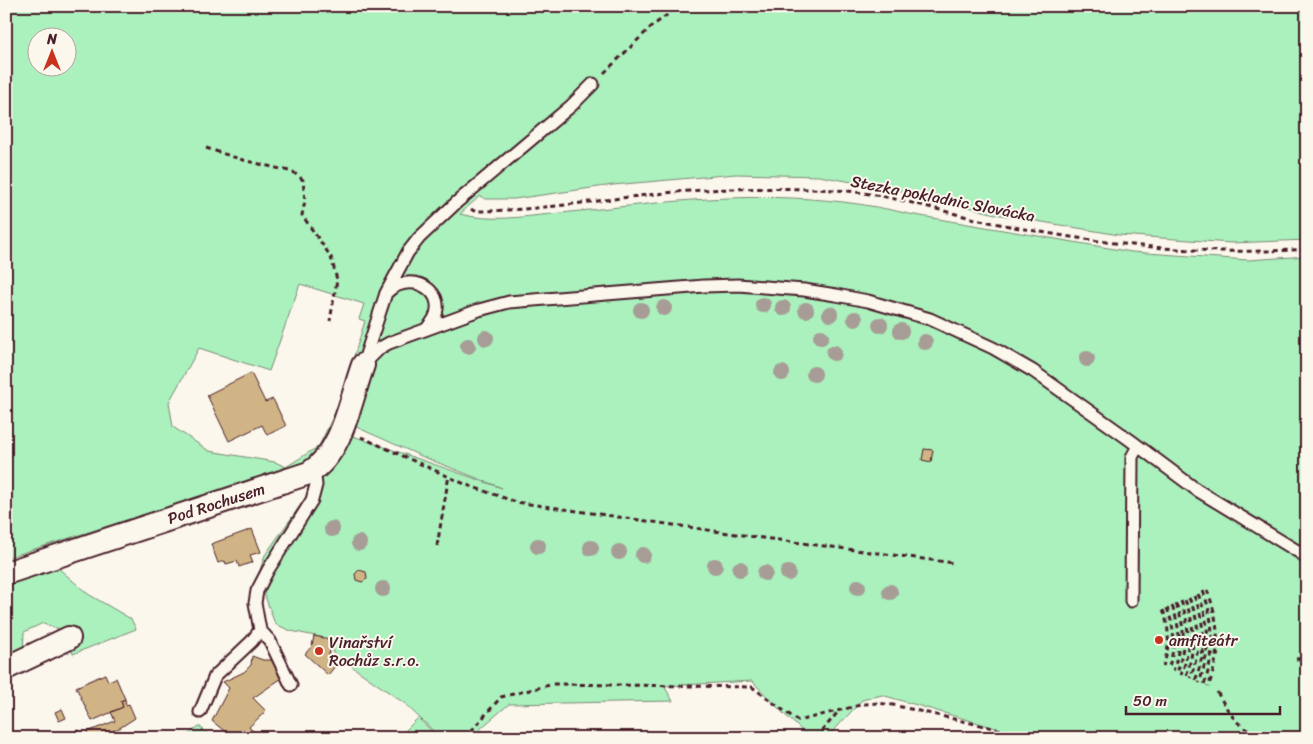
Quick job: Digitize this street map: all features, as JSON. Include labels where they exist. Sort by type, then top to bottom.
[{"type":"street","name":"Pod Rochusem","points":[[6,572],[302,476],[314,470],[330,454],[342,430],[363,365]]},
{"type":"street","points":[[6,668],[69,638]]},
{"type":"lane","points":[[363,365],[386,293],[408,252],[419,238],[457,202],[571,106],[593,84]]},
{"type":"lane","points":[[386,293],[396,286],[410,282],[420,284],[432,291],[436,300],[436,312],[432,323],[422,332]]},
{"type":"lane","points":[[363,365],[380,348],[492,306],[509,302],[704,286],[738,285],[804,290],[868,301],[930,319],[993,348],[1033,371],[1197,490],[1307,557]]},
{"type":"lane","points":[[1131,601],[1132,456],[1138,446]]},
{"type":"lane","points":[[291,685],[270,641],[260,630],[255,603],[257,591],[268,570],[312,500],[316,485],[314,470]]},
{"type":"lane","points":[[200,712],[216,676],[252,642],[260,630]]},
{"type":"path","points":[[593,84],[651,27],[679,6]]},
{"type":"path","points":[[206,148],[243,160],[293,172],[303,180],[305,201],[302,215],[331,257],[337,280],[330,320]]},
{"type":"path","name":"Stezka pokladnic Slovácka","points":[[457,202],[474,211],[511,211],[705,190],[838,190],[900,200],[981,220],[1118,243],[1217,251],[1265,252],[1307,249]]},
{"type":"path","points":[[342,430],[370,440],[467,485],[501,498],[532,505],[954,563]]},
{"type":"path","points":[[437,546],[449,475]]},
{"type":"path","points":[[1207,590],[1218,621],[1214,668],[1208,687]]},
{"type":"path","points":[[1203,592],[1212,622],[1216,654],[1204,685]]},
{"type":"path","points":[[1198,594],[1204,608],[1207,623],[1207,654],[1199,683]]},
{"type":"path","points":[[1194,596],[1200,624],[1202,652],[1195,680]]},
{"type":"path","points":[[1188,677],[1200,624],[1189,598]]},
{"type":"path","points":[[1181,675],[1188,651],[1188,625],[1183,600],[1193,625],[1195,652]]},
{"type":"path","points":[[1176,604],[1183,626],[1183,650],[1177,673]]},
{"type":"path","points":[[1172,606],[1178,627],[1172,671]]},
{"type":"path","points":[[1167,608],[1173,627],[1176,649],[1168,668]]},
{"type":"path","points":[[1163,610],[1166,628],[1166,648],[1163,666]]},
{"type":"path","points":[[1166,628],[1218,621]]},
{"type":"path","points":[[1166,648],[1216,654]]},
{"type":"path","points":[[1296,659],[1307,658]]},
{"type":"path","points":[[465,738],[501,697],[554,684],[752,687],[798,721],[864,704],[878,703],[1036,738]]},
{"type":"path","points":[[1217,692],[1230,716],[1244,728],[1266,738]]},
{"type":"path","points":[[816,738],[838,712]]},
{"type":"path","points":[[247,737],[251,738]]},
{"type":"green space","points":[[6,6],[1307,6],[1307,240],[1231,243],[1119,235],[995,214],[924,195],[819,176],[736,174],[613,185],[514,199],[485,199],[480,196],[460,214],[483,218],[506,218],[706,199],[808,199],[876,207],[1132,252],[1248,260],[1307,256],[1307,566],[1296,560],[1307,567],[1307,738],[1030,738],[882,695],[862,700],[827,738],[810,738],[752,681],[664,686],[673,701],[509,704],[480,729],[488,738],[441,738],[404,703],[334,654],[330,639],[291,631],[275,624],[258,576],[265,555],[314,486],[286,467],[184,502],[6,558]],"holes":[[[300,284],[364,304],[359,319],[365,321],[339,404],[319,446],[286,467],[275,462],[209,451],[173,427],[169,402],[199,348],[269,371]],[[354,426],[421,456],[502,488],[350,435]]]},
{"type":"green space","points":[[57,567],[88,594],[131,619],[136,629],[73,654],[64,631],[43,623],[24,632],[23,655],[6,662],[6,586]]},
{"type":"green space","points":[[418,718],[439,738],[398,738]]},
{"type":"green space","points":[[199,726],[213,738],[184,738]]},
{"type":"building","points":[[251,373],[265,402],[273,399],[286,426],[267,435],[262,425],[229,441],[207,395]]},
{"type":"building","points":[[924,449],[933,450],[931,462],[922,460]]},
{"type":"building","points":[[252,529],[261,552],[250,555],[253,562],[239,567],[237,561],[226,564],[225,561],[218,563],[211,544]]},
{"type":"building","points":[[359,570],[366,572],[367,579],[362,582],[356,580],[355,574]]},
{"type":"building","points":[[314,636],[333,640],[328,658],[336,665],[328,675],[305,654],[312,646]]},
{"type":"building","points":[[252,656],[263,660],[275,660],[282,678],[253,698],[266,711],[249,727],[253,731],[247,737],[243,733],[238,738],[233,738],[212,721],[229,688],[223,682],[244,672],[251,665]]},
{"type":"building","points":[[105,674],[108,681],[116,678],[125,699],[121,701],[123,707],[92,721],[76,687]]},
{"type":"building","points":[[125,699],[126,705],[129,704],[135,718],[118,729],[97,738],[90,738],[87,732],[115,721],[111,712],[123,707],[121,701]]},
{"type":"building","points":[[62,709],[66,718],[59,721],[55,712]]},
{"type":"building","points":[[79,730],[82,738],[73,738],[71,733]]},
{"type":"place","name":"amfiteátr","points":[[1159,640]]},
{"type":"place","name":"Vinařství Rochůz s.r.o.","points":[[319,651]]}]
